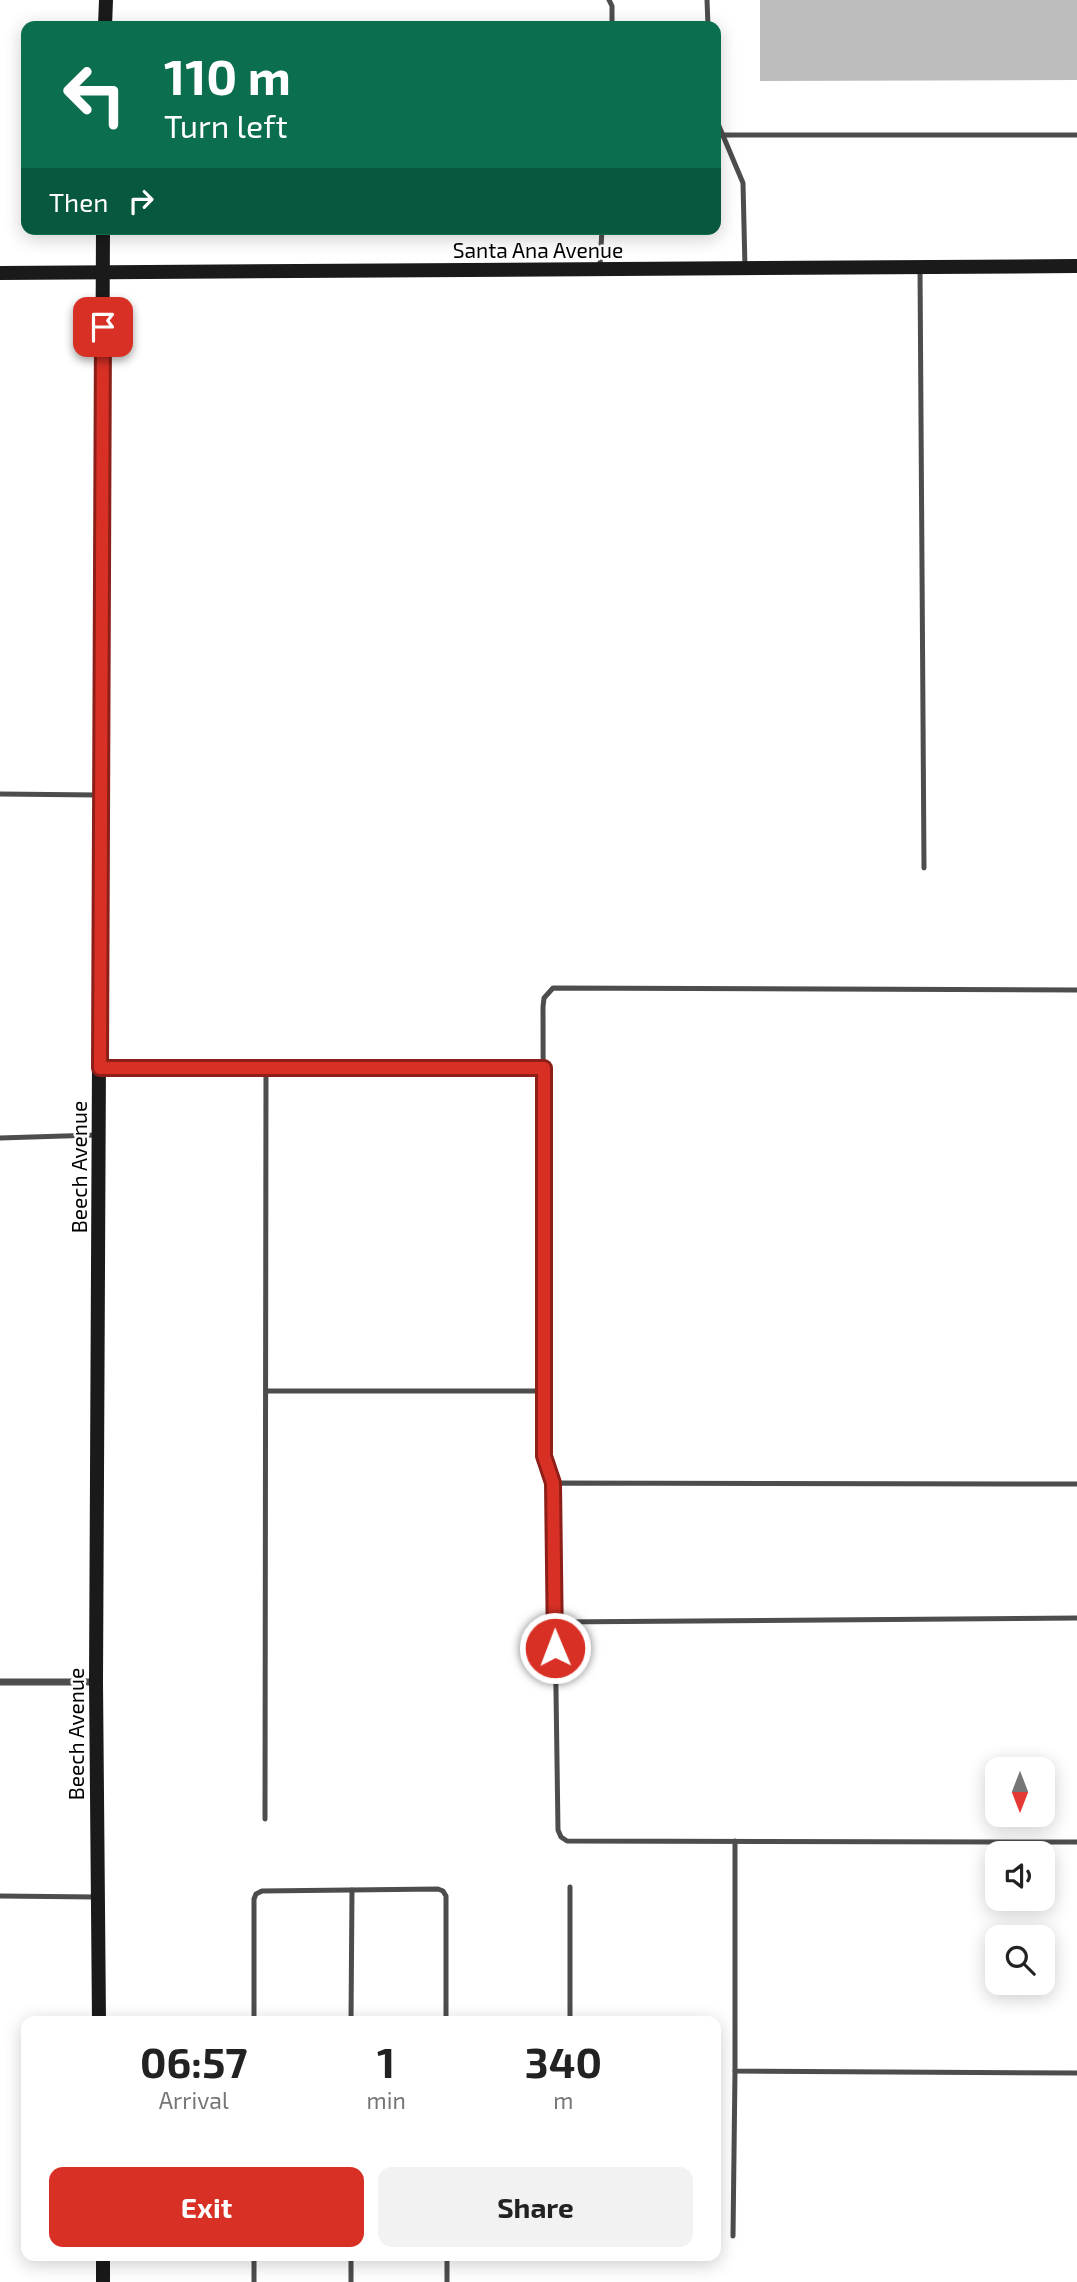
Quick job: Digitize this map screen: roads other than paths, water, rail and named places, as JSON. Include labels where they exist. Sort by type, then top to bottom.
[{"type":"main road","points":[[105,21],[106,0]]},
{"type":"main road","name":"Beech Avenue","points":[[99,2016],[96,1682],[103,235]]},
{"type":"main road","name":"Santa Ana Avenue","points":[[0,273],[1077,266]]},
{"type":"main road","points":[[103,2261],[103,2282]]},
{"type":"street","points":[[0,1682],[96,1682]]},
{"type":"lane","points":[[609,0],[611,21]]},
{"type":"lane","points":[[707,0],[708,21]]},
{"type":"lane","points":[[745,268],[743,183],[722,135],[1077,135]]},
{"type":"lane","points":[[600,270],[602,235]]},
{"type":"lane","points":[[920,267],[924,868]]},
{"type":"lane","points":[[0,794],[101,795]]},
{"type":"lane","points":[[1077,990],[553,988],[544,998],[544,1456],[553,1483],[558,1830],[561,1837],[567,1840],[1077,1842]]},
{"type":"lane","points":[[265,1819],[267,1067]]},
{"type":"lane","points":[[100,1068],[544,1068]]},
{"type":"lane","points":[[0,1138],[99,1135]]},
{"type":"lane","points":[[265,1391],[544,1391]]},
{"type":"lane","points":[[553,1483],[1077,1484]]},
{"type":"lane","points":[[555,1622],[1077,1618]]},
{"type":"lane","points":[[733,2236],[735,1841]]},
{"type":"lane","points":[[570,1887],[570,2016]]},
{"type":"lane","points":[[254,2016],[254,1899],[257,1894],[262,1891],[352,1890],[443,1891],[446,1896],[446,2016]]},
{"type":"lane","points":[[351,2016],[352,1890]]},
{"type":"lane","points":[[0,1896],[96,1897]]},
{"type":"lane","points":[[735,2071],[1077,2073]]},
{"type":"lane","points":[[254,2261],[254,2282]]},
{"type":"lane","points":[[351,2261],[351,2282]]},
{"type":"lane","points":[[447,2261],[447,2282]]}]
